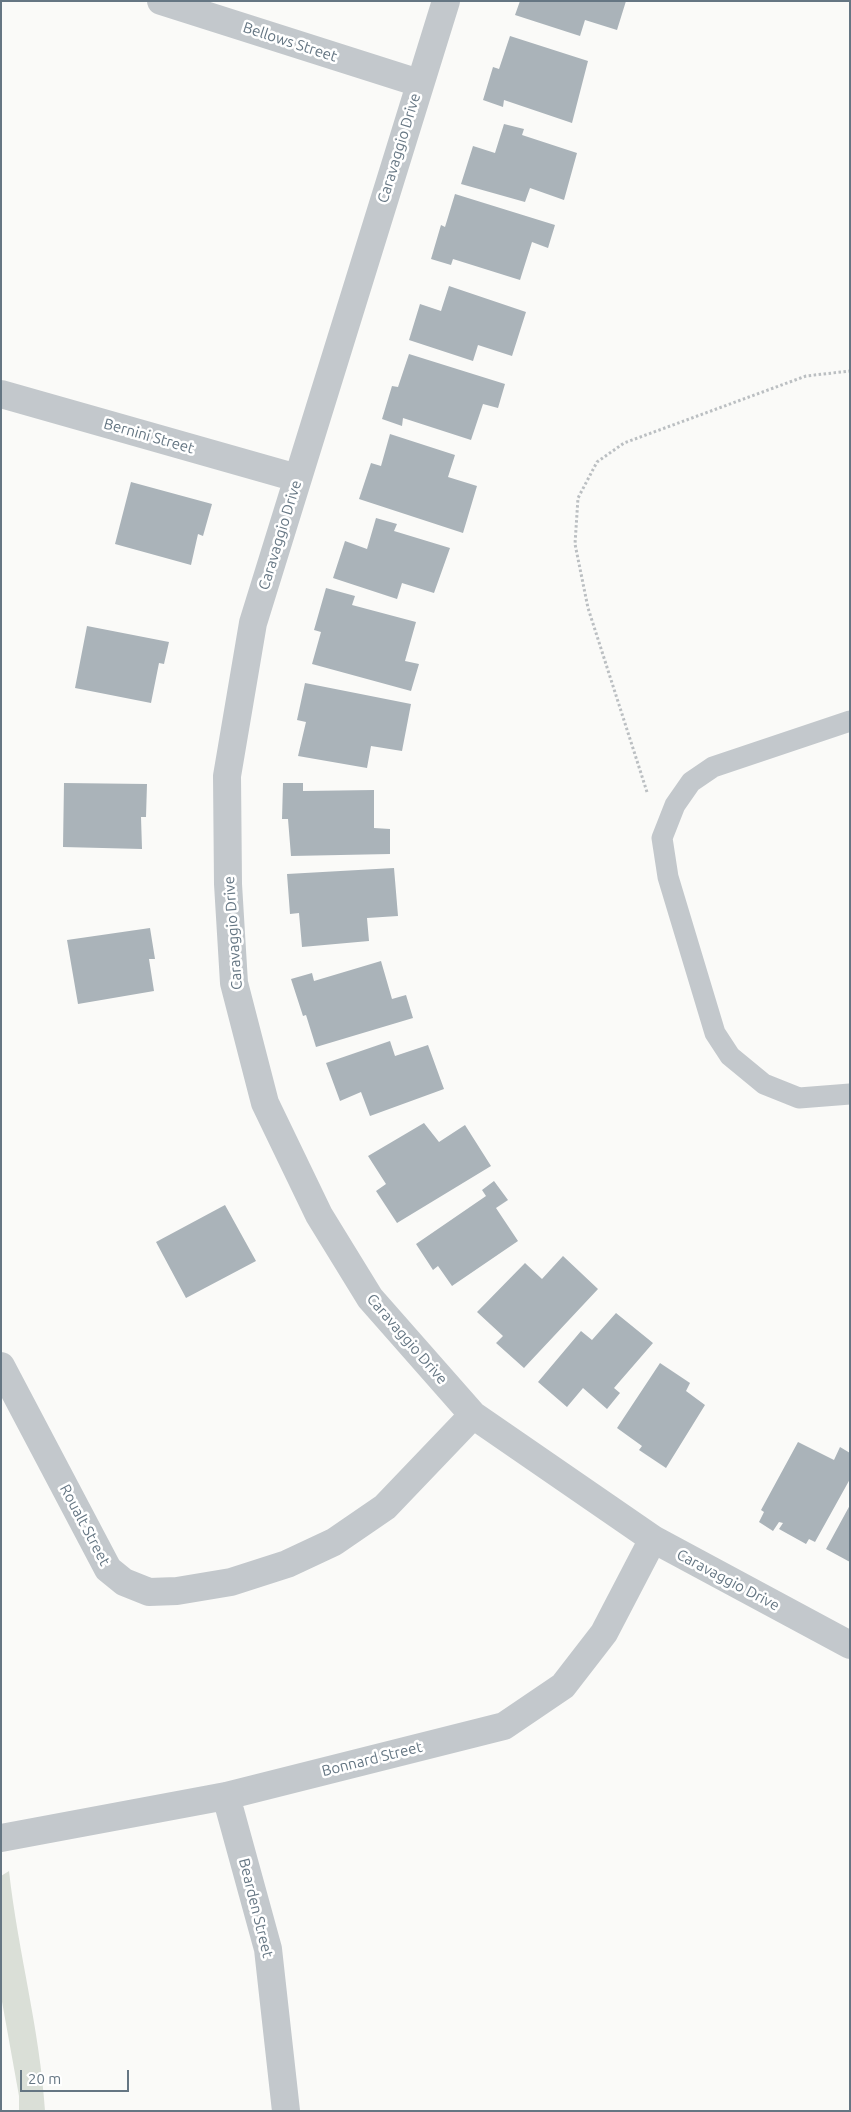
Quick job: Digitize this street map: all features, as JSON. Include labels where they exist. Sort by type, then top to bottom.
[{"type":"street","name":"Bellows Street","points":[[161,1],[419,83]]},
{"type":"street","name":"Caravaggio Drive","points":[[446,1],[253,623],[228,776],[228,884],[234,983],[265,1103],[319,1215],[370,1298],[473,1415],[652,1539],[850,1645]]},
{"type":"street","name":"Bernini Street","points":[[1,394],[297,478]]},
{"type":"street","name":"Roualt Street","points":[[1,1366],[108,1570],[124,1582],[148,1592],[177,1591],[231,1582],[287,1564],[334,1542],[385,1507],[473,1415]]},
{"type":"street","name":"Bonnard Street","points":[[1,1838],[226,1796],[504,1726],[563,1686],[604,1632],[652,1539]]},
{"type":"street","name":"Bearden Street","points":[[226,1796],[268,1949],[286,2111]]},
{"type":"lane","points":[[850,721],[712,767],[690,782],[675,805],[662,838],[668,877],[715,1033],[730,1056],[764,1084],[799,1098],[850,1094]]},
{"type":"path","points":[[662,838],[588,608],[575,544],[578,498],[597,462],[624,443],[806,376],[850,372]]},
{"type":"shaded area","points":[[9,1871],[39,2051],[45,2111],[19,2111],[19,2096],[1,1996],[1,1876]]},
{"type":"building","points":[[520,1],[626,1],[617,30],[585,20],[580,36],[515,15]]},
{"type":"building","points":[[510,36],[588,61],[572,123],[504,100],[503,107],[483,100],[493,67],[499,69]]},
{"type":"building","points":[[504,124],[524,129],[522,135],[577,153],[564,200],[530,188],[525,202],[461,184],[473,146],[495,153]]},
{"type":"building","points":[[455,194],[555,225],[548,248],[532,242],[520,280],[453,259],[451,265],[431,259],[441,225],[445,227]]},
{"type":"building","points":[[449,286],[526,312],[512,356],[478,345],[473,361],[409,340],[420,304],[441,311]]},
{"type":"building","points":[[409,354],[505,384],[498,408],[483,404],[471,440],[403,418],[402,426],[382,419],[392,386],[398,387]]},
{"type":"building","points":[[390,434],[455,455],[448,477],[477,486],[463,533],[359,499],[371,463],[381,466]]},
{"type":"building","points":[[131,482],[212,504],[203,536],[198,534],[191,565],[115,544]]},
{"type":"building","points":[[376,518],[397,524],[394,531],[450,548],[434,593],[402,583],[397,599],[333,578],[345,541],[367,549]]},
{"type":"building","points":[[326,588],[355,596],[352,605],[416,622],[405,661],[419,664],[411,691],[312,664],[321,632],[314,630]]},
{"type":"building","points":[[87,626],[169,642],[164,664],[159,663],[151,703],[75,688]]},
{"type":"building","points":[[305,683],[411,704],[402,751],[371,746],[367,768],[298,756],[306,722],[297,720]]},
{"type":"building","points":[[64,783],[147,784],[146,817],[141,817],[142,849],[63,847]]},
{"type":"building","points":[[283,783],[303,783],[303,791],[374,790],[374,828],[390,829],[390,854],[291,856],[288,819],[282,819]]},
{"type":"building","points":[[394,868],[398,916],[367,918],[369,941],[302,947],[299,913],[290,914],[287,874]]},
{"type":"building","points":[[150,928],[155,959],[149,959],[154,991],[78,1004],[67,940]]},
{"type":"building","points":[[381,961],[392,999],[406,995],[413,1018],[316,1047],[306,1015],[303,1016],[291,979],[312,973],[314,981]]},
{"type":"building","points":[[390,1041],[395,1056],[428,1045],[444,1089],[370,1116],[361,1092],[340,1101],[326,1063]]},
{"type":"building","points":[[424,1123],[439,1142],[465,1125],[491,1166],[397,1223],[376,1191],[386,1184],[368,1156]]},
{"type":"building","points":[[494,1181],[508,1200],[496,1208],[518,1241],[452,1286],[438,1266],[433,1270],[416,1244],[486,1196],[482,1190]]},
{"type":"building","points":[[225,1205],[256,1261],[186,1298],[156,1242]]},
{"type":"building","points":[[563,1256],[598,1289],[524,1368],[496,1343],[503,1336],[477,1312],[525,1263],[542,1279]]},
{"type":"building","points":[[616,1313],[653,1343],[614,1388],[620,1393],[607,1409],[583,1388],[567,1407],[538,1382],[581,1331],[592,1340]]},
{"type":"building","points":[[660,1363],[690,1383],[686,1391],[705,1405],[666,1468],[639,1450],[642,1446],[617,1428]]},
{"type":"building","points":[[798,1442],[834,1460],[840,1447],[850,1453],[850,1479],[815,1542],[809,1539],[806,1544],[779,1529],[783,1523],[779,1522],[773,1531],[759,1522],[764,1512],[761,1510]]},
{"type":"building","points":[[850,1505],[850,1562],[826,1549]]}]
